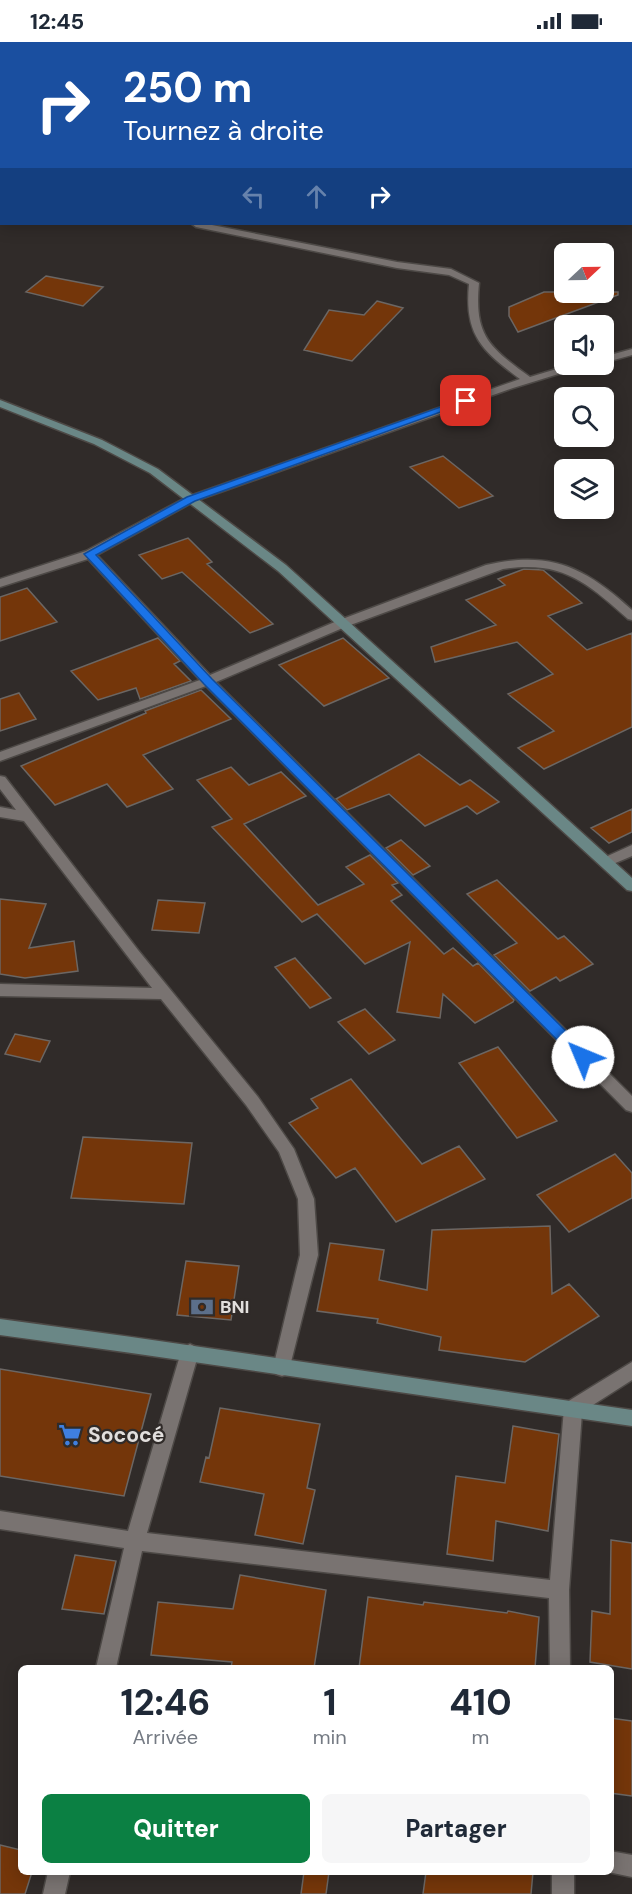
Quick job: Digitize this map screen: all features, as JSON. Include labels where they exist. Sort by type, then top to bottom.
[{"type":"main road","points":[[0,403],[98,442],[154,471],[282,568],[632,886]]},
{"type":"main road","points":[[0,1327],[190,1352],[282,1368],[632,1418]]},
{"type":"street","points":[[201,225],[397,265],[451,272],[474,283],[470,309],[479,337],[498,358],[528,380]]},
{"type":"street","points":[[614,357],[632,352]]},
{"type":"street","points":[[0,583],[90,554],[191,499],[554,373]]},
{"type":"street","points":[[90,554],[208,681],[632,1106]]},
{"type":"street","points":[[0,757],[208,681],[341,624],[490,568],[519,562],[536,562],[563,567],[589,579],[632,616]]},
{"type":"street","points":[[0,780],[252,1101],[286,1149],[306,1199],[309,1255],[282,1368]]},
{"type":"street","points":[[0,812],[29,817]]},
{"type":"street","points":[[606,862],[632,850]]},
{"type":"street","points":[[0,990],[165,993]]},
{"type":"street","points":[[107,1665],[135,1542],[190,1352]]},
{"type":"street","points":[[560,1665],[559,1590],[573,1408],[632,1370]]},
{"type":"street","points":[[0,1520],[135,1542],[559,1590]]},
{"type":"street","points":[[614,1863],[632,1866]]},
{"type":"street","points":[[54,1894],[58,1875]]},
{"type":"street","points":[[563,1875],[563,1894]]},
{"type":"building","points":[[46,276],[103,287],[83,306],[26,292]]},
{"type":"building","points":[[544,292],[554,292],[554,303],[596,303],[564,315],[554,315],[554,319],[518,332],[509,316],[509,307]]},
{"type":"building","points":[[377,301],[403,308],[352,361],[304,350],[329,310],[364,315]]},
{"type":"building","points":[[443,456],[493,496],[459,508],[410,467]]},
{"type":"building","points":[[188,538],[212,562],[207,564],[273,624],[250,633],[182,572],[162,579],[139,555]]},
{"type":"building","points":[[524,569],[543,570],[582,603],[548,616],[587,650],[632,633],[632,727],[544,769],[518,748],[554,731],[508,694],[553,674],[517,642],[435,662],[431,647],[496,625],[466,600],[505,585],[498,579]]},
{"type":"building","points":[[27,588],[57,622],[0,641],[0,597]]},
{"type":"building","points":[[158,638],[180,661],[174,664],[191,681],[140,699],[136,688],[98,700],[71,671]]},
{"type":"building","points":[[343,638],[389,678],[324,706],[279,665]]},
{"type":"building","points":[[201,690],[231,719],[143,755],[173,789],[127,807],[107,784],[55,805],[21,766],[146,713],[145,711]]},
{"type":"building","points":[[19,693],[36,719],[0,731],[0,699]]},
{"type":"building","points":[[419,754],[460,785],[470,780],[499,802],[477,814],[467,806],[425,826],[389,794],[347,810],[336,799]]},
{"type":"building","points":[[231,767],[249,785],[281,772],[306,796],[244,824],[318,905],[364,884],[346,867],[370,855],[398,883],[392,885],[402,895],[391,901],[444,954],[453,948],[473,966],[478,963],[514,1000],[513,1002],[475,1023],[443,994],[440,1018],[397,1012],[410,942],[365,964],[317,914],[302,922],[212,827],[232,819],[197,780]]},
{"type":"building","points":[[632,809],[632,832],[609,843],[591,828]]},
{"type":"building","points":[[401,840],[430,866],[413,875],[386,848]]},
{"type":"building","points":[[497,880],[558,939],[564,936],[593,964],[560,981],[556,977],[530,991],[494,955],[517,943],[467,894]]},
{"type":"building","points":[[0,899],[46,904],[29,948],[74,941],[78,971],[25,978],[0,974]]},
{"type":"building","points":[[158,900],[205,903],[199,933],[152,930]]},
{"type":"building","points":[[295,958],[331,998],[310,1008],[275,967]]},
{"type":"building","points":[[365,1009],[395,1040],[369,1054],[338,1022]]},
{"type":"building","points":[[15,1034],[50,1041],[40,1062],[5,1054]]},
{"type":"building","points":[[498,1047],[557,1121],[517,1138],[459,1063]]},
{"type":"building","points":[[351,1079],[422,1164],[459,1146],[485,1179],[396,1222],[355,1168],[336,1178],[289,1123],[318,1108],[311,1099]]},
{"type":"building","points":[[83,1137],[192,1143],[184,1204],[71,1198]]},
{"type":"building","points":[[615,1154],[632,1173],[632,1198],[569,1232],[537,1195]]},
{"type":"building","points":[[550,1226],[552,1294],[569,1284],[599,1316],[525,1362],[439,1350],[441,1337],[377,1323],[378,1319],[317,1311],[330,1243],[384,1250],[379,1280],[427,1290],[432,1230]]},
{"type":"building","points":[[186,1261],[239,1266],[231,1320],[177,1315]]},
{"type":"building","name":"Sococé","points":[[0,1369],[151,1394],[124,1496],[0,1476]]},
{"type":"building","points":[[220,1408],[320,1424],[307,1488],[315,1490],[303,1544],[255,1535],[264,1494],[200,1482],[206,1457],[209,1458]]},
{"type":"building","points":[[513,1426],[559,1434],[548,1531],[496,1521],[493,1561],[447,1554],[456,1476],[505,1483]]},
{"type":"building","points":[[611,1540],[632,1543],[632,1669],[590,1662],[592,1611],[610,1614]]},
{"type":"building","points":[[75,1555],[116,1561],[104,1614],[62,1609]]},
{"type":"building","points":[[240,1575],[326,1590],[314,1665],[232,1665],[232,1662],[151,1655],[158,1602],[233,1609]]},
{"type":"building","points":[[368,1597],[423,1605],[424,1602],[507,1613],[508,1611],[539,1617],[535,1665],[359,1665]]},
{"type":"building","points":[[614,1719],[632,1721],[632,1796],[614,1794]]},
{"type":"building","points":[[0,1845],[18,1849],[18,1875],[31,1875],[25,1894],[0,1894]]},
{"type":"building","points":[[304,1875],[329,1875],[326,1894],[301,1894]]},
{"type":"building","points":[[426,1875],[533,1875],[531,1894],[423,1894]]},
{"type":"place","name":"BNI","points":[[202,1307]]},
{"type":"place","name":"Sococé","points":[[70,1435]]},
{"type":"route","points":[[466,401],[191,499],[90,554],[208,681],[583,1057]]}]
